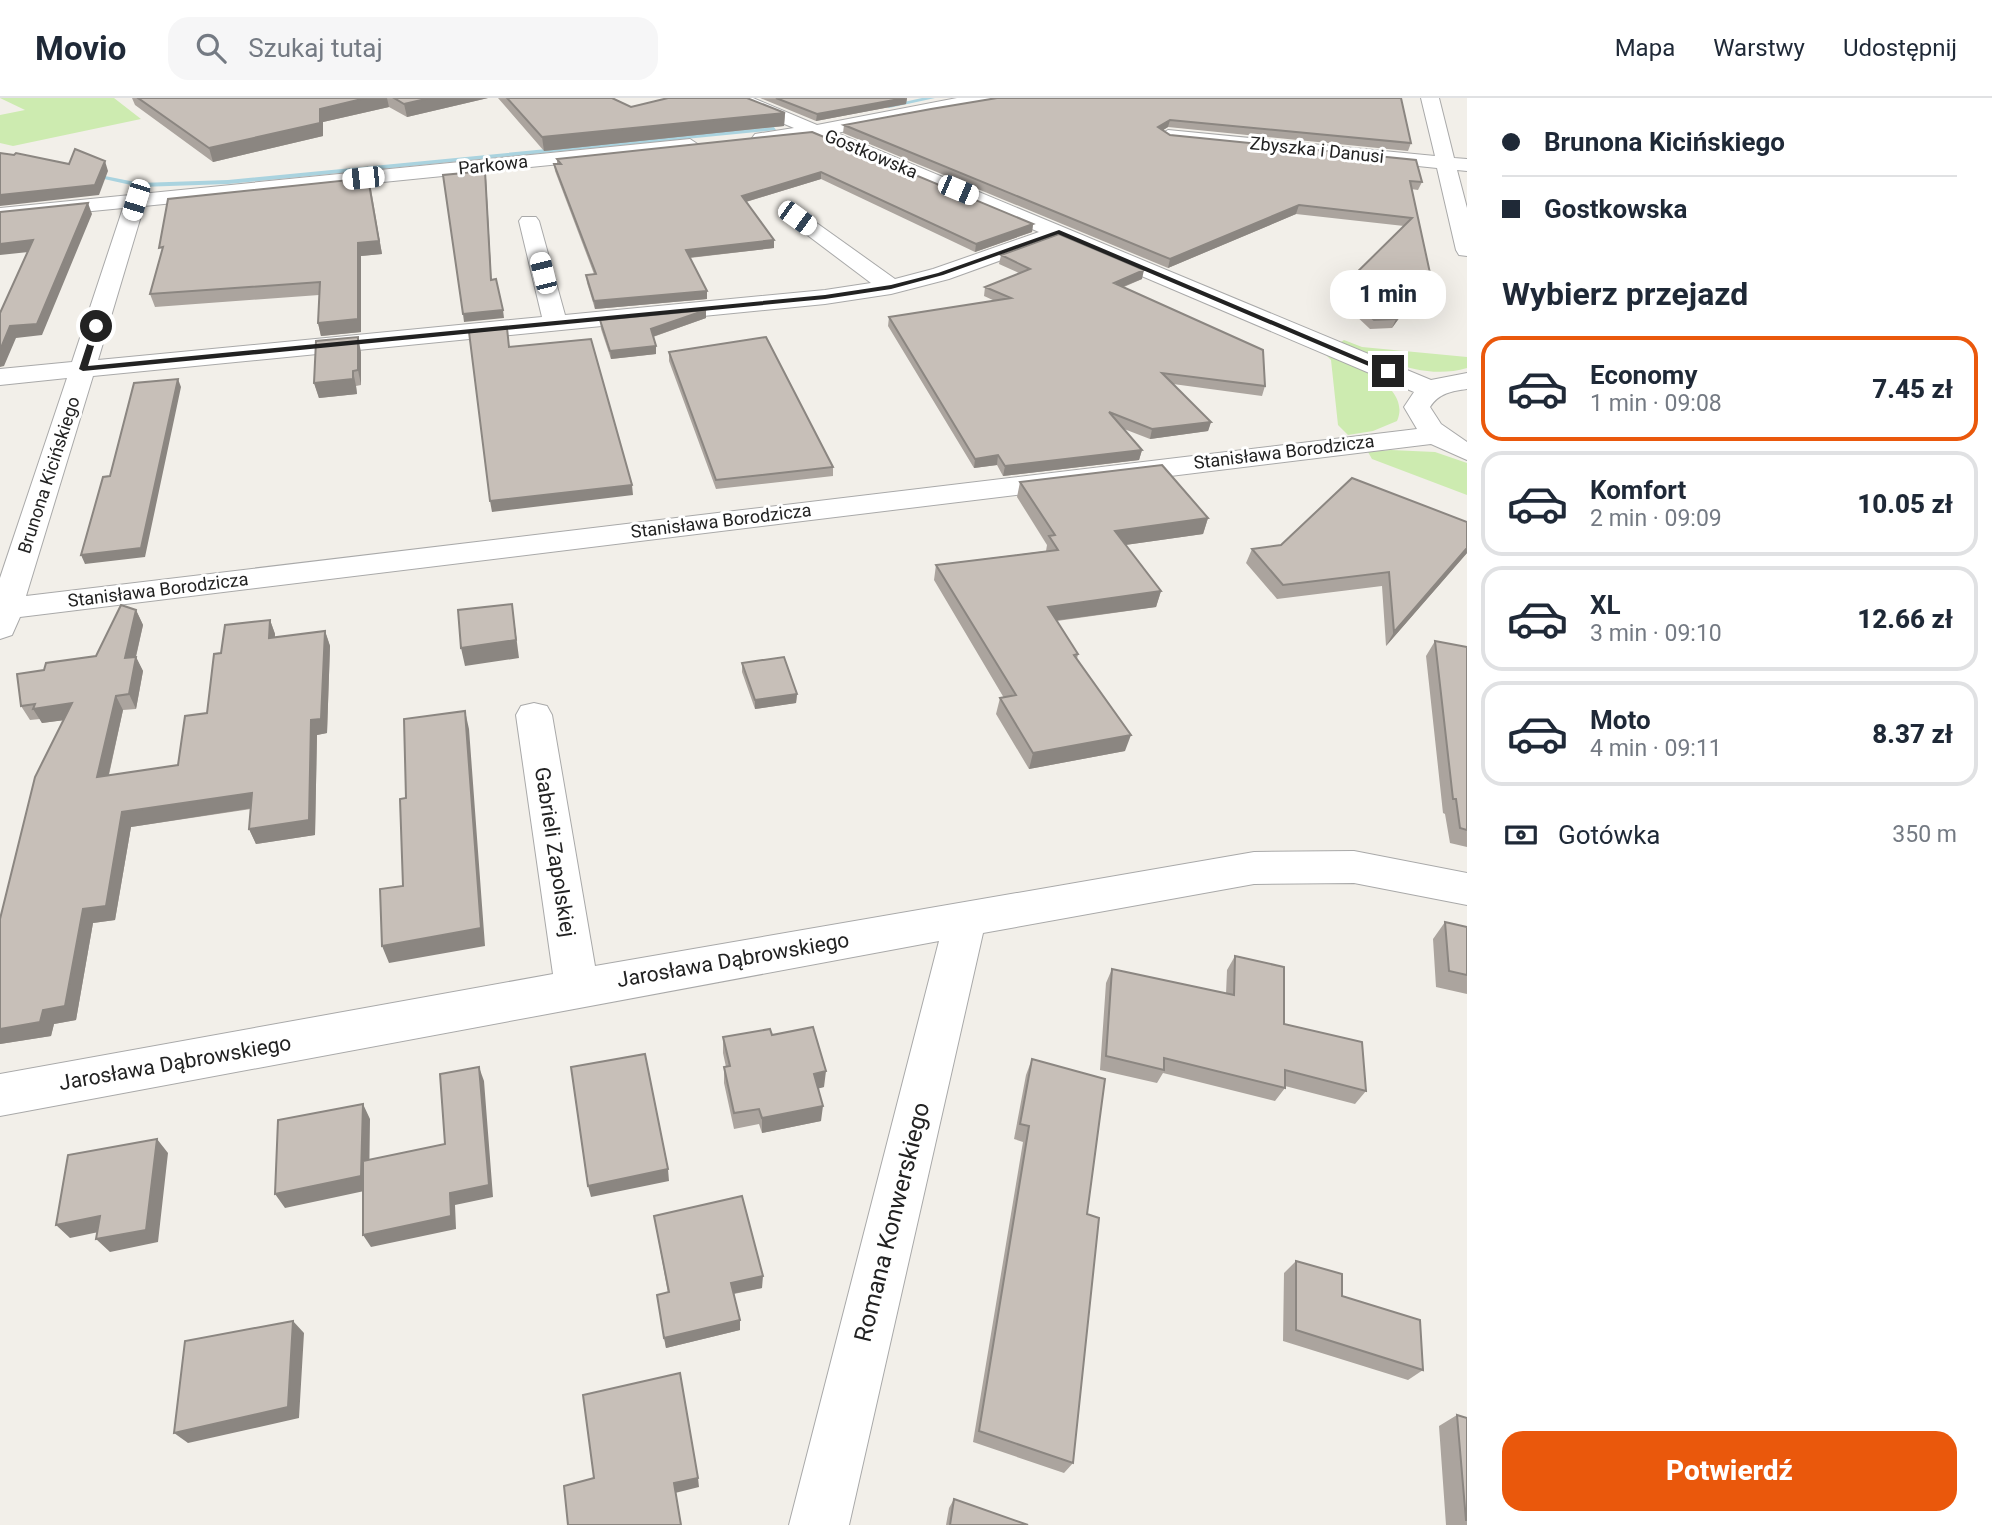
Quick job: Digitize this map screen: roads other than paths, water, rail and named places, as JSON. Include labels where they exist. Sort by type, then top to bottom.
[{"type":"street","name":"Gostkowska","points":[[738,98],[1430,389]]},
{"type":"street","points":[[747,139],[817,131],[982,98]]},
{"type":"street","points":[[1430,98],[1467,250]]},
{"type":"street","name":"Zbyszka i Danusi","points":[[1168,135],[1467,165]]},
{"type":"street","name":"Parkowa","points":[[0,214],[706,144]]},
{"type":"street","name":"Brunona Kicińskiego","points":[[3,619],[10,563],[83,369],[136,200]]},
{"type":"street","points":[[797,218],[891,287]]},
{"type":"street","points":[[529,221],[556,325]]},
{"type":"street","points":[[0,377],[825,297],[891,287],[940,274],[1059,232]]},
{"type":"street","points":[[1467,381],[1430,389],[1423,394],[1417,407],[1425,426],[1435,435],[1467,452]]},
{"type":"street","name":"Stanisława Borodzicza","points":[[3,619],[1435,435]]},
{"type":"street","name":"Gabrieli Zapolskiej","points":[[534,715],[577,988]]},
{"type":"street","name":"Jarosława Dąbrowskiego","points":[[0,1095],[577,988],[1254,868],[1354,867],[1467,889]]},
{"type":"street","name":"Romana Konwerskiego","points":[[820,1525],[965,919]]},
{"type":"waterway","points":[[889,106],[932,98]]},
{"type":"waterway","points":[[90,175],[140,185],[228,182],[774,129]]}]
